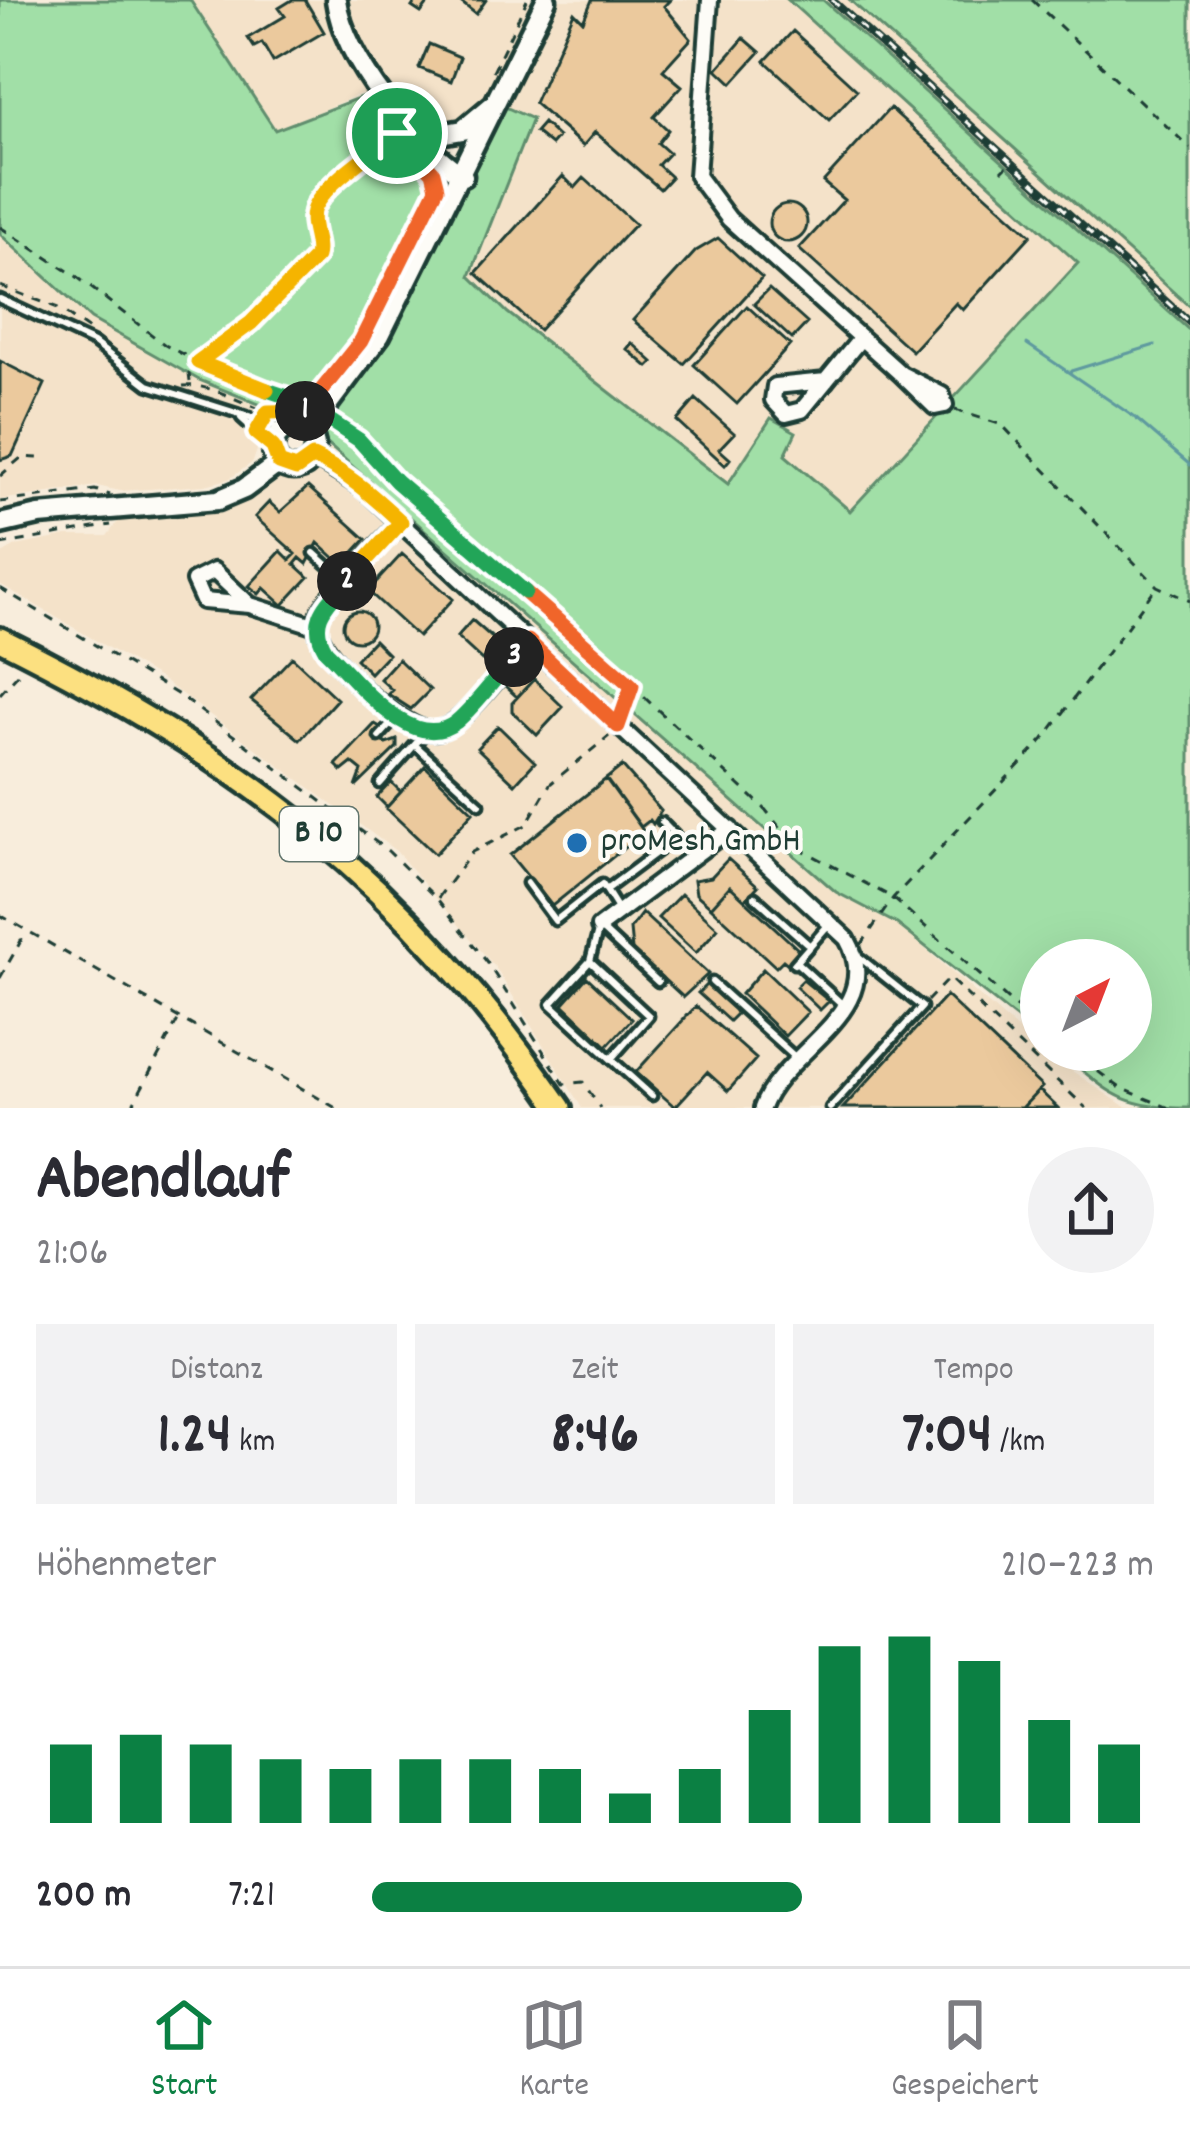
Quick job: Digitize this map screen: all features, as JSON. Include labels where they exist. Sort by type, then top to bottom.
[{"type":"main road","points":[[336,0],[348,40],[401,128],[420,144],[467,168]]},
{"type":"main road","points":[[0,524],[39,515],[218,500],[252,485],[380,334],[467,168],[546,0]]},
{"type":"main road","points":[[401,128],[434,135],[463,130],[501,98]]},
{"type":"main road","points":[[434,135],[467,168]]},
{"type":"main road","points":[[276,455],[296,469],[313,457],[315,447],[297,430]]},
{"type":"main road","name":"B 10","points":[[0,639],[182,735],[315,831],[431,940],[560,1108]]},
{"type":"street","points":[[710,0],[697,176],[729,219],[901,374],[942,395],[941,409]]},
{"type":"street","points":[[826,381],[861,338]]},
{"type":"street","points":[[313,457],[351,478],[385,507],[831,922],[854,955],[854,986],[846,1007],[772,1087],[762,1108]]},
{"type":"street","points":[[316,626],[346,582],[401,522]]},
{"type":"street","points":[[250,605],[316,626]]},
{"type":"street","points":[[316,626],[326,651],[397,717],[426,732],[457,721],[528,641]]},
{"type":"street","points":[[599,926],[730,829]]},
{"type":"lane","points":[[0,299],[94,343],[148,385],[197,397],[238,416],[297,430]]},
{"type":"lane","points":[[238,416],[276,455]]},
{"type":"lane","points":[[314,553],[346,582]]},
{"type":"lane","points":[[379,737],[397,717]]},
{"type":"lane","points":[[380,784],[426,732]]},
{"type":"lane","points":[[415,745],[480,804]]},
{"type":"lane","points":[[662,822],[694,855]]},
{"type":"lane","points":[[606,890],[677,837]]},
{"type":"lane","points":[[527,883],[556,921],[602,884],[620,912]]},
{"type":"lane","points":[[755,897],[810,946]]},
{"type":"lane","points":[[831,922],[794,963],[846,1007]]},
{"type":"lane","points":[[652,1096],[551,1004],[590,961],[599,926],[658,982]]},
{"type":"lane","points":[[830,1108],[922,1007],[874,964],[854,955]]},
{"type":"lane","points":[[590,961],[649,1016],[610,1059]]},
{"type":"lane","points":[[712,982],[798,1059]]},
{"type":"path","points":[[489,81],[527,0]]},
{"type":"path","points":[[1032,0],[1190,148]]},
{"type":"path","points":[[401,128],[402,143]]},
{"type":"path","points":[[314,403],[294,414],[268,412],[190,384],[189,374],[251,323],[316,257],[313,212],[320,201],[337,178],[401,128]]},
{"type":"path","points":[[0,227],[76,276],[142,329],[198,362],[300,401],[333,422],[388,466],[396,481],[764,808],[795,846],[893,898],[1020,1010]]},
{"type":"path","points":[[941,409],[984,415],[1002,425],[1157,586],[1190,601]]},
{"type":"path","points":[[262,422],[268,412]]},
{"type":"path","points":[[0,476],[22,457],[38,458]]},
{"type":"path","points":[[385,507],[396,481]]},
{"type":"path","points":[[95,490],[118,493]]},
{"type":"path","points":[[854,955],[893,898],[1044,739],[1157,586]]},
{"type":"path","points":[[0,588],[108,648],[209,716],[388,851],[437,900],[487,962],[564,1084],[583,1082],[600,1108]]},
{"type":"path","points":[[0,694],[18,674]]},
{"type":"path","points":[[437,900],[472,852],[526,825],[550,784],[618,726],[634,689]]},
{"type":"path","points":[[0,915],[336,1108]]},
{"type":"path","points":[[0,977],[27,931]]},
{"type":"path","points":[[922,1007],[949,978],[1086,1108]]},
{"type":"path","points":[[131,1108],[179,1018]]},
{"type":"path","points":[[1097,1071],[1119,1087],[1169,1108]]},
{"type":"shaded area","points":[[190,0],[788,0],[1078,263],[849,512],[785,455],[728,484],[508,313],[470,276],[479,208],[459,188],[475,156],[403,114],[381,85],[275,130]]},
{"type":"shaded area","points":[[823,0],[850,0],[1190,307],[1190,331]]},
{"type":"shaded area","points":[[0,236],[91,320],[199,381],[270,410],[253,462],[229,479],[205,485],[120,491],[97,486],[0,500]]},
{"type":"shaded area","points":[[325,445],[836,892],[897,924],[1020,1032],[1020,1071],[1072,1071],[1127,1108],[582,1108],[495,967],[396,851],[161,679],[0,584],[0,555],[16,546],[67,536],[107,536],[122,516],[229,508],[289,473],[307,470]]},
{"type":"green space","points":[[0,0],[190,0],[275,130],[374,92],[397,143],[435,182],[361,338],[311,402],[271,409],[199,380],[91,319],[0,234]]},
{"type":"green space","points":[[788,0],[823,0],[1190,331],[1190,1108],[1131,1101],[1083,1071],[1152,1071],[1152,939],[1020,939],[1020,1021],[897,924],[836,892],[326,443],[322,420],[430,254],[503,106],[532,119],[470,276],[508,313],[728,484],[771,418],[796,432],[785,455],[850,511],[1078,263]]},
{"type":"green space","points":[[850,0],[1190,0],[1190,307],[1148,269]]},
{"type":"building","points":[[292,0],[305,0],[324,32],[273,62],[262,43],[254,47],[248,38],[285,16],[279,8]]},
{"type":"building","points":[[417,0],[431,0],[421,13],[412,7]]},
{"type":"building","points":[[458,0],[486,0],[476,14]]},
{"type":"building","points":[[592,0],[670,0],[664,6],[691,39],[663,70],[682,86],[654,117],[668,130],[658,143],[669,153],[658,165],[671,177],[660,189],[595,132],[583,146],[534,103],[574,12],[583,21]]},
{"type":"building","points":[[793,31],[857,90],[829,120],[765,61]]},
{"type":"building","points":[[744,38],[760,52],[732,83],[717,69]]},
{"type":"building","points":[[429,44],[460,57],[451,81],[419,68]]},
{"type":"building","points":[[890,108],[1031,235],[963,310],[956,303],[912,351],[799,249],[844,200],[823,182]]},
{"type":"building","points":[[543,123],[558,137],[551,145],[535,132]]},
{"type":"building","points":[[563,176],[575,188],[584,178],[635,224],[539,330],[476,273]]},
{"type":"building","points":[[788,204],[801,210],[807,223],[801,236],[788,242],[775,236],[769,223],[775,210]]},
{"type":"building","points":[[718,238],[762,278],[684,364],[633,320],[696,251]]},
{"type":"building","points":[[769,289],[807,323],[792,339],[754,304]]},
{"type":"building","points":[[747,306],[790,345],[737,404],[694,365]]},
{"type":"building","points":[[632,343],[653,362],[648,367],[627,349]]},
{"type":"building","points":[[0,361],[45,384],[12,456],[0,460]]},
{"type":"building","points":[[696,399],[734,433],[719,449],[730,459],[725,465],[677,421]]},
{"type":"building","points":[[308,487],[366,539],[342,565],[318,543],[307,564],[300,558],[295,564],[309,577],[283,605],[264,588],[259,594],[249,586],[281,551],[290,560],[296,554],[255,517],[269,502],[280,512]]},
{"type":"building","points":[[402,554],[453,599],[418,637],[368,591]]},
{"type":"building","points":[[358,611],[373,626],[358,641],[343,626]]},
{"type":"building","points":[[472,620],[497,642],[482,660],[457,637]]},
{"type":"building","points":[[374,640],[388,654],[370,673],[356,659]]},
{"type":"building","points":[[292,657],[337,699],[300,740],[251,700]]},
{"type":"building","points":[[398,659],[430,690],[411,709],[388,694],[392,690],[380,679]]},
{"type":"building","points":[[521,667],[534,679],[517,697],[504,685]]},
{"type":"building","points":[[534,679],[563,707],[537,735],[512,711],[512,703]]},
{"type":"building","points":[[375,724],[382,728],[378,736],[386,744],[397,740],[397,747],[356,787],[362,771],[352,763],[342,771],[336,765]]},
{"type":"building","points":[[498,726],[535,762],[515,784],[477,748]]},
{"type":"building","points":[[425,766],[473,812],[435,854],[386,808]]},
{"type":"building","points":[[622,766],[661,811],[653,824],[650,820],[641,827],[606,779]]},
{"type":"building","name":"proMesh GmbH","points":[[606,779],[644,832],[552,906],[510,855]]},
{"type":"building","points":[[391,782],[401,792],[387,807],[377,797]]},
{"type":"building","points":[[728,859],[758,886],[745,900],[730,886],[711,907],[696,894],[694,880],[711,877]]},
{"type":"building","points":[[730,886],[801,952],[789,965],[783,960],[776,967],[711,907]]},
{"type":"building","points":[[681,894],[718,928],[696,953],[658,918]]},
{"type":"building","points":[[642,913],[708,974],[683,997],[632,950],[630,929]]},
{"type":"building","points":[[763,969],[808,1012],[785,1036],[741,994]]},
{"type":"building","points":[[587,977],[632,1019],[607,1046],[563,1004]]},
{"type":"building","points":[[803,980],[829,1001],[820,1010],[796,987]]},
{"type":"building","points":[[709,982],[733,1005],[736,1014],[729,1021],[698,993]]},
{"type":"building","points":[[946,996],[1042,1087],[1022,1108],[843,1108]]},
{"type":"building","points":[[696,1006],[756,1059],[728,1091],[707,1072],[675,1107],[636,1072]]},
{"type":"building","points":[[1039,1090],[1058,1108],[1022,1108]]},
{"type":"waterway","points":[[1027,344],[1134,417],[1190,465]]},
{"type":"waterway","points":[[1071,371],[1155,345]]},
{"type":"railway","points":[[832,0],[1190,323]]},
{"type":"place","name":"proMesh GmbH","points":[[577,843]]},
{"type":"route","points":[[397,133],[337,178],[320,201],[313,212],[316,257],[251,323],[209,349],[198,362],[226,377],[300,401],[333,422],[359,440],[374,453],[396,481],[632,686],[618,726],[528,641],[457,721],[432,732],[420,731],[397,717],[326,651],[317,634],[320,613],[401,522],[351,478],[322,461],[313,457],[303,467],[284,467],[273,447],[256,433],[268,412],[281,416],[305,411],[314,403],[346,365],[428,208],[437,188],[436,177],[397,133]]}]
